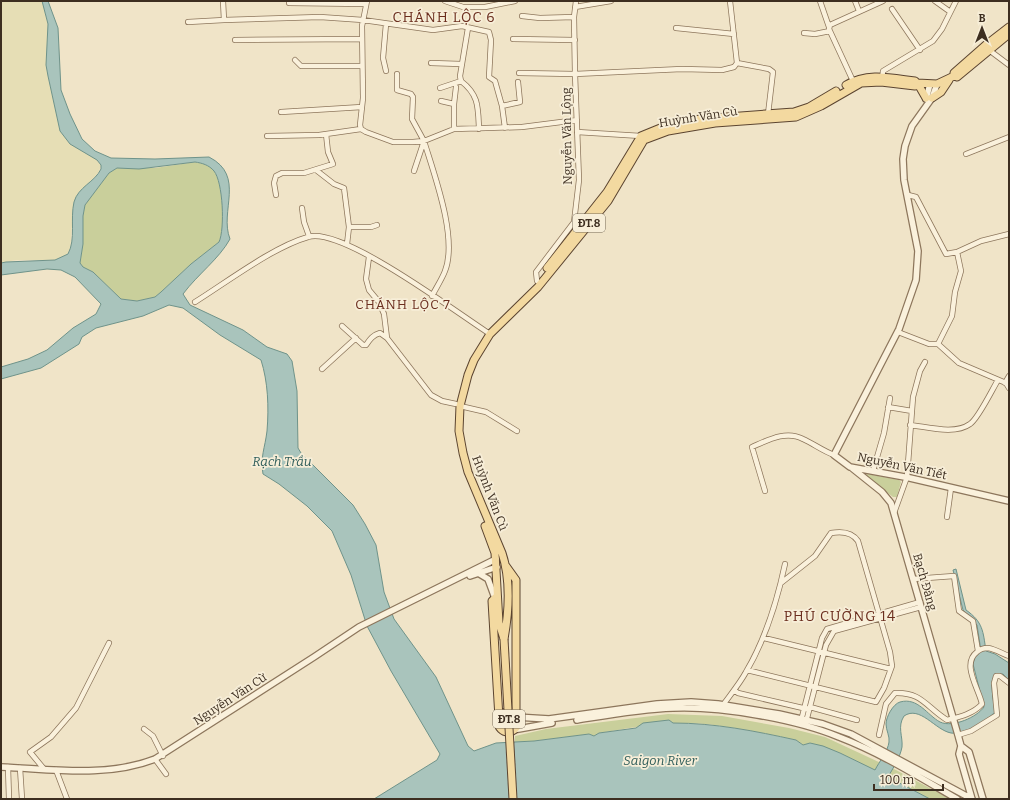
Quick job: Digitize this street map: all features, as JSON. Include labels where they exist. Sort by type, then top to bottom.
[{"type":"main road","points":[[506,566],[496,567],[500,557],[494,548],[462,466],[455,433],[463,376],[473,354],[488,333],[538,284],[581,229],[612,186],[641,136],[663,127],[700,119],[802,110],[853,81],[864,77],[933,84],[957,77],[988,50],[1009,27]]},
{"type":"main road","points":[[918,83],[929,98],[941,92],[954,73],[996,40],[1009,34]]},
{"type":"main road","name":"Huỳnh Văn Cù","points":[[581,229],[608,201],[639,147],[649,137],[668,131],[715,123],[796,117],[821,106],[858,84],[882,79]]},
{"type":"main road","points":[[641,136],[649,137]]},
{"type":"main road","name":"ĐT.8","points":[[500,557],[512,572],[512,604],[504,639]]},
{"type":"main road","name":"ĐT.8","points":[[506,566],[508,612],[504,639],[513,799]]},
{"type":"main road","name":"ĐT.8","points":[[496,567],[499,623],[504,639]]},
{"type":"main road","points":[[495,598],[492,601],[492,616],[499,718],[498,724],[501,729],[507,732],[513,730],[517,725],[515,710],[516,580],[512,572]]},
{"type":"main road","name":"ĐT.8","points":[[497,590],[495,598],[496,624],[504,639]]},
{"type":"main road","points":[[498,700],[505,708],[513,706],[515,710]]},
{"type":"main road","points":[[499,718],[507,712],[515,710]]},
{"type":"street","points":[[223,1],[224,20]]},
{"type":"street","points":[[444,1],[463,7],[485,7],[514,1]]},
{"type":"street","points":[[576,1],[574,17],[575,74],[674,69],[722,70],[734,67],[737,63],[730,1]]},
{"type":"street","points":[[575,7],[611,1]]},
{"type":"street","points":[[820,1],[829,29],[853,81]]},
{"type":"street","points":[[855,1],[859,11]]},
{"type":"street","points":[[804,33],[815,34],[829,29],[859,11],[883,1]]},
{"type":"street","points":[[935,1],[949,11]]},
{"type":"street","points":[[882,79],[882,71],[933,41],[942,29],[949,11],[956,1]]},
{"type":"street","points":[[290,4],[366,3],[361,39],[361,129]]},
{"type":"street","points":[[892,9],[920,50]]},
{"type":"street","points":[[522,16],[540,18],[574,17]]},
{"type":"street","points":[[188,22],[320,17],[408,25],[433,30],[455,26],[489,32],[491,35],[489,77],[495,82],[502,106],[505,128]]},
{"type":"street","points":[[386,24],[383,58],[386,71]]},
{"type":"street","points":[[461,82],[461,64],[468,28]]},
{"type":"street","points":[[676,28],[734,34]]},
{"type":"street","points":[[235,40],[361,39]]},
{"type":"street","points":[[513,39],[575,40]]},
{"type":"street","points":[[988,50],[1009,65]]},
{"type":"street","points":[[295,60],[301,66],[362,66]]},
{"type":"street","points":[[431,63],[461,64]]},
{"type":"street","points":[[737,63],[769,69],[773,72],[768,114]]},
{"type":"street","name":"Nguyễn Văn Lộng","points":[[519,73],[575,74],[579,180],[574,222]]},
{"type":"street","points":[[397,74],[397,90],[411,94],[413,97],[412,119],[424,141],[442,197],[449,253],[446,270],[432,296]]},
{"type":"street","points":[[440,88],[461,82],[470,88],[475,95],[478,108],[479,129]]},
{"type":"street","points":[[502,106],[520,102],[518,82]]},
{"type":"street","points":[[834,455],[898,332],[916,280],[919,261],[916,231],[904,180],[903,159],[905,146],[912,126],[929,98],[933,84]]},
{"type":"street","points":[[454,128],[456,87]]},
{"type":"street","points":[[441,102],[454,104]]},
{"type":"street","points":[[281,112],[362,107]]},
{"type":"street","points":[[267,136],[326,134],[361,129],[393,142],[424,141],[454,128],[505,128],[577,120]]},
{"type":"street","points":[[577,132],[641,136]]},
{"type":"street","points":[[276,195],[274,183],[276,176],[282,173],[304,174],[333,164],[328,152],[326,134]]},
{"type":"street","points":[[966,154],[1009,136]]},
{"type":"street","points":[[414,171],[424,141]]},
{"type":"street","points":[[316,170],[334,184],[344,188],[348,227],[347,244]]},
{"type":"street","points":[[908,196],[916,197],[946,254],[957,252],[982,241],[1009,234]]},
{"type":"street","points":[[302,208],[304,222],[309,236]]},
{"type":"street","points":[[538,284],[536,272],[574,222],[581,229]]},
{"type":"street","points":[[348,227],[371,227],[377,225]]},
{"type":"street","points":[[195,302],[280,249],[309,236],[327,236],[347,244],[369,257],[488,333]]},
{"type":"street","points":[[938,344],[952,316],[955,292],[961,271],[957,252]]},
{"type":"street","points":[[369,257],[366,279],[369,290],[379,302],[384,314],[387,338]]},
{"type":"street","points":[[342,326],[363,345],[366,345],[370,338],[380,333],[387,338],[431,395],[442,401],[486,412],[517,431]]},
{"type":"street","points":[[898,332],[929,344],[938,344],[959,363],[1005,383],[1009,388]]},
{"type":"street","points":[[322,369],[356,338]]},
{"type":"street","points":[[894,513],[908,477],[912,411],[920,371],[925,362]]},
{"type":"street","points":[[1005,383],[1009,376]]},
{"type":"street","points":[[910,425],[948,429],[960,428],[971,424],[998,380]]},
{"type":"street","points":[[873,471],[884,433],[890,398]]},
{"type":"street","points":[[888,407],[912,411]]},
{"type":"street","name":"Nguyễn Văn Tiết","points":[[765,491],[752,447],[775,438],[788,435],[800,437],[824,452],[834,455],[850,467],[908,477],[1009,501]]},
{"type":"street","name":"Bạch Đằng","points":[[850,467],[886,497],[891,503],[958,735]]},
{"type":"street","points":[[947,517],[951,488]]},
{"type":"street","points":[[747,670],[876,702],[884,688],[892,666],[890,652],[858,541],[854,536],[848,533],[831,533],[814,556],[781,584]]},
{"type":"street","name":"Nguyễn Văn Cừ","points":[[1,767],[56,770],[112,770],[136,766],[155,760],[358,627],[399,606],[452,582],[500,557]]},
{"type":"street","points":[[723,705],[747,670],[764,638],[777,601],[786,564]]},
{"type":"street","name":"Nguyễn Văn Cừ","points":[[452,582],[496,567]]},
{"type":"street","points":[[478,573],[488,579],[495,598]]},
{"type":"street","points":[[913,579],[954,576],[959,611],[972,621],[979,650]]},
{"type":"street","points":[[803,722],[804,708],[812,686],[824,633],[827,629],[920,604]]},
{"type":"street","points":[[764,638],[891,669]]},
{"type":"street","points":[[44,769],[30,752],[51,737],[76,708],[109,643]]},
{"type":"street","points":[[879,735],[886,704],[895,693],[906,692],[917,696],[937,714],[947,720],[978,709],[982,704],[970,662],[972,655],[979,650],[986,648],[1009,656]]},
{"type":"street","points":[[983,799],[969,752],[962,746],[958,735],[971,731],[997,715],[994,683],[996,676],[1000,676],[1009,683]]},
{"type":"street","points":[[803,722],[810,707],[812,686]]},
{"type":"street","points":[[734,690],[738,693],[808,709],[810,707],[857,720]]},
{"type":"street","points":[[515,710],[542,720],[691,702],[723,705],[803,722],[861,746],[957,799]]},
{"type":"street","points":[[513,730],[654,707],[717,710],[803,722],[833,727],[862,739],[972,799]]},
{"type":"street","points":[[144,729],[153,736],[163,756]]},
{"type":"street","points":[[962,746],[959,754],[972,799]]},
{"type":"street","points":[[155,760],[166,774]]},
{"type":"street","points":[[8,767],[9,799]]},
{"type":"street","points":[[20,768],[22,799]]},
{"type":"street","points":[[56,770],[67,799]]},
{"type":"street","points":[[955,789],[963,788],[967,781]]},
{"type":"shaded area","points":[[1,1],[42,1],[48,24],[46,65],[60,131],[97,160],[101,165],[99,172],[74,201],[70,250],[65,257],[55,260],[16,260],[1,263]]},
{"type":"green space","points":[[195,162],[210,167],[217,177],[222,206],[222,227],[219,242],[191,264],[155,297],[137,301],[121,299],[93,272],[83,267],[80,263],[83,244],[83,216],[85,205],[109,173],[117,168],[155,168]]},
{"type":"green space","points":[[867,474],[899,480],[901,482],[897,497],[893,497],[867,477]]},
{"type":"green space","points":[[668,714],[722,716],[789,728],[825,737],[896,770],[950,799],[930,799],[840,753],[810,743],[803,745],[796,740],[706,724],[675,723],[599,733],[594,736],[589,734],[515,742],[515,736],[546,729]]},
{"type":"water","points":[[42,1],[48,1],[58,28],[61,90],[82,139],[95,151],[111,158],[155,159],[209,157],[220,165],[226,174],[229,184],[227,228],[230,239],[220,253],[183,294],[190,305],[243,330],[267,347],[287,354],[292,361],[297,391],[298,448],[301,453],[353,505],[365,524],[376,545],[384,592],[394,619],[436,677],[468,746],[474,751],[496,743],[534,741],[589,734],[594,736],[599,733],[636,728],[643,723],[669,720],[673,723],[704,724],[750,731],[796,740],[803,745],[810,743],[823,746],[875,770],[885,753],[889,742],[886,724],[887,718],[892,708],[897,703],[906,701],[912,702],[917,704],[940,722],[951,724],[970,718],[981,711],[984,707],[973,664],[975,657],[981,651],[977,625],[963,610],[953,570],[956,569],[966,610],[972,614],[979,623],[984,638],[986,651],[995,654],[1009,663],[1009,680],[1003,674],[995,674],[992,683],[992,693],[995,712],[981,724],[969,730],[951,733],[939,728],[922,716],[910,713],[904,716],[901,724],[901,751],[888,777],[930,799],[374,799],[437,760],[440,754],[391,671],[367,626],[351,575],[332,531],[307,506],[279,484],[263,474],[262,457],[267,431],[268,404],[267,386],[261,360],[220,335],[183,308],[169,305],[143,316],[96,328],[82,337],[79,344],[41,368],[1,379],[1,367],[28,359],[47,350],[73,328],[96,314],[101,304],[75,277],[61,270],[47,269],[1,275],[1,263],[55,260],[68,254],[72,242],[72,215],[74,202],[79,192],[95,178],[101,169],[101,165],[97,160],[70,144],[60,131],[46,65],[48,24]],"holes":[[[195,162],[210,167],[217,177],[222,206],[222,227],[219,242],[191,264],[155,297],[137,301],[121,299],[93,272],[83,267],[80,263],[83,244],[83,216],[85,205],[109,173],[117,168],[139,169]]]},
{"type":"district","name":"CHÁNH LỘC 6","points":[[444,17]]},
{"type":"district","name":"CHÁNH LỘC 7","points":[[403,304]]},
{"type":"district","name":"PHÚ CƯỜNG 14","points":[[840,616]]},
{"type":"water label","name":"Rạch Trầu","points":[[282,461]]},
{"type":"water label","name":"Saigon River","points":[[660,760]]}]
